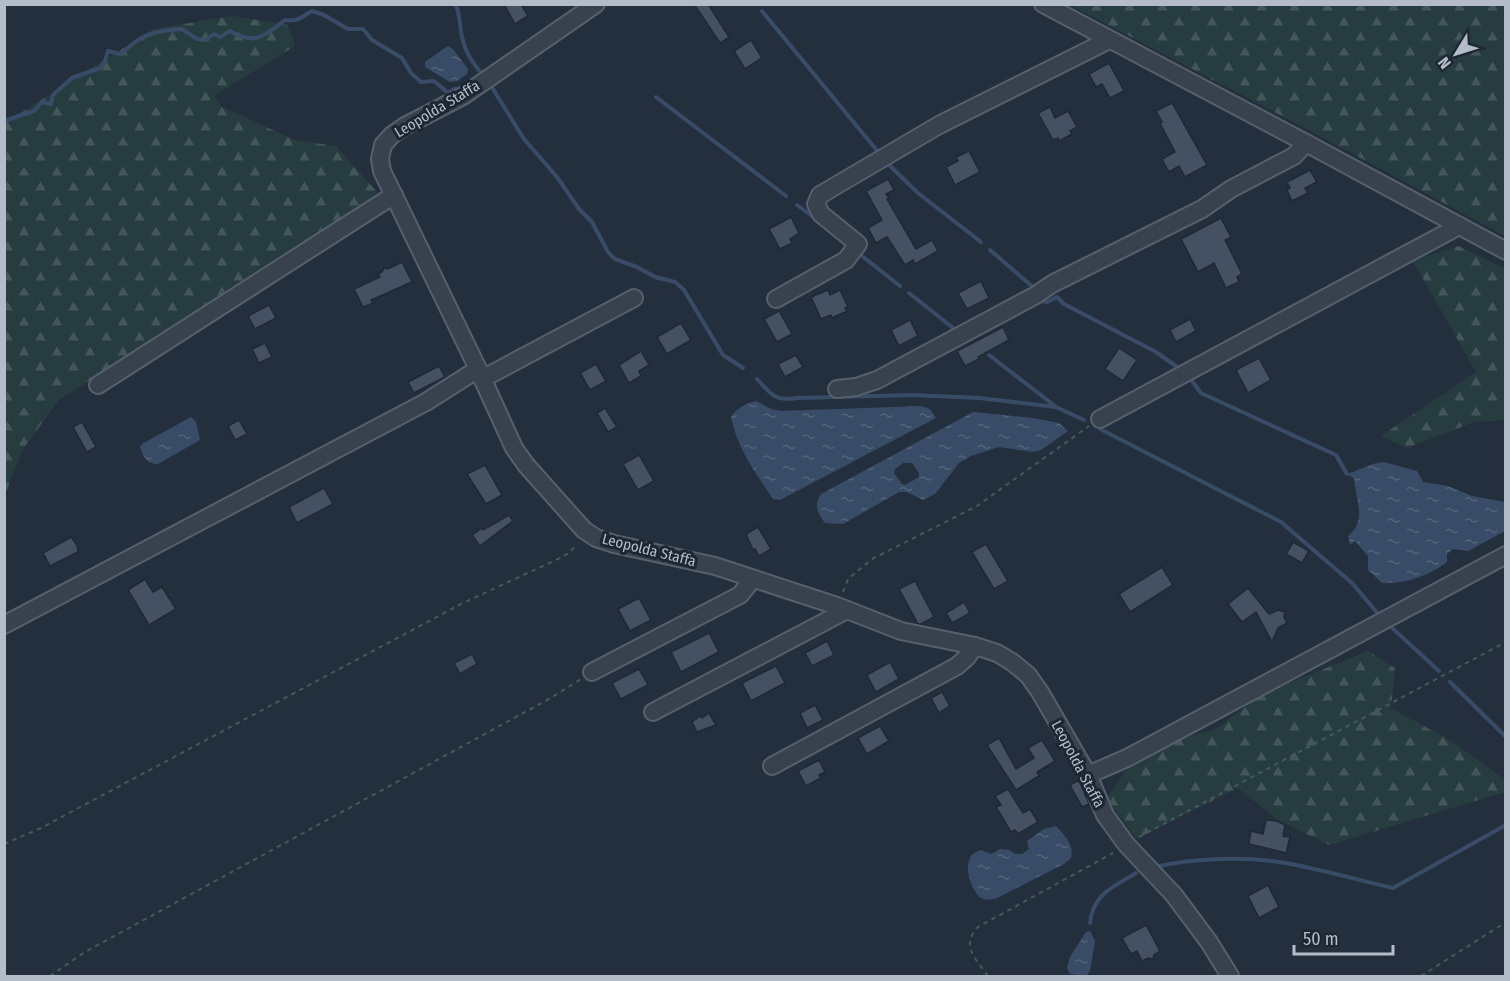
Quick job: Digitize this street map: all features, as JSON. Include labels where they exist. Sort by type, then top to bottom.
[{"type":"street","name":"Leopolda Staffa","points":[[596,4],[463,96],[392,135],[383,145],[380,159],[382,171],[514,448],[526,465],[584,530],[596,538],[715,566],[842,608],[901,631],[975,646],[997,653],[1012,662],[1028,675],[1088,775],[1105,815],[1126,844],[1174,895],[1209,942],[1230,976]]},
{"type":"street","points":[[1043,4],[1506,252]]},
{"type":"street","points":[[776,299],[846,260],[858,244],[820,214],[816,204],[820,195],[939,125],[1109,40]]},
{"type":"street","points":[[837,389],[856,387],[878,380],[1036,295],[1052,284],[1202,209],[1231,189],[1294,156],[1306,143]]},
{"type":"street","points":[[98,385],[394,195]]},
{"type":"street","points":[[1100,419],[1459,226]]},
{"type":"street","points":[[4,625],[426,402],[634,298]]},
{"type":"street","points":[[1088,775],[1127,758],[1506,555]]},
{"type":"street","points":[[592,672],[740,595],[753,579]]},
{"type":"street","points":[[653,712],[842,608]]},
{"type":"street","points":[[772,766],[957,666],[975,646]]},
{"type":"path","points":[[842,608],[848,579],[872,559],[977,506],[1100,419]]},
{"type":"path","points":[[4,844],[42,828],[463,603],[558,559],[577,544],[584,530]]},
{"type":"path","points":[[988,976],[970,950],[968,941],[978,927],[1126,844],[1506,642]]},
{"type":"path","points":[[50,976],[85,952],[538,705],[592,672]]},
{"type":"path","points":[[1421,976],[1506,922]]},
{"type":"green space","points":[[1070,5],[1505,5],[1505,236],[1305,128]]},
{"type":"green space","points":[[232,16],[288,25],[295,46],[214,96],[222,107],[295,140],[336,146],[377,192],[363,206],[59,400],[23,449],[5,495],[5,123],[153,29]]},
{"type":"green space","points":[[1458,246],[1505,269],[1505,420],[1474,422],[1407,448],[1381,436],[1476,372],[1413,261]]},
{"type":"green space","points":[[1368,651],[1395,668],[1391,708],[1451,741],[1506,780],[1505,792],[1329,845],[1278,820],[1238,788],[1136,839],[1107,798],[1125,772],[1164,743],[1216,729],[1262,694]]},
{"type":"water","points":[[448,46],[453,49],[468,69],[467,74],[457,81],[450,82],[425,67],[425,62]]},
{"type":"water","points":[[756,401],[771,409],[781,411],[921,406],[930,409],[936,418],[780,500],[773,499],[748,460],[731,417],[742,407]]},
{"type":"water","points":[[973,412],[1059,423],[1068,431],[1041,450],[1033,452],[999,447],[971,456],[959,463],[935,494],[923,500],[907,492],[899,492],[843,524],[825,523],[822,520],[817,506],[821,494]],"holes":[[[903,463],[912,463],[919,477],[905,485],[902,484],[894,473],[895,469]]]},
{"type":"water","points":[[191,417],[196,422],[200,440],[158,464],[146,460],[140,447],[142,444]]},
{"type":"water","points":[[1384,462],[1417,471],[1423,482],[1448,486],[1472,496],[1505,502],[1505,531],[1468,551],[1453,549],[1447,554],[1447,562],[1425,575],[1399,582],[1382,583],[1368,570],[1368,556],[1355,541],[1350,545],[1348,536],[1358,523],[1359,509],[1354,478],[1347,474]]},
{"type":"water","points":[[1056,826],[1070,844],[1071,858],[1064,864],[995,899],[985,899],[977,895],[971,884],[968,870],[973,854],[981,850],[991,854],[1000,849],[1022,854],[1029,849],[1027,841],[1044,829]]},
{"type":"water","points":[[1090,931],[1095,941],[1090,971],[1086,976],[1070,974],[1067,968],[1070,957],[1086,932]]},
{"type":"building","points":[[504,4],[521,4],[528,16],[515,24]]},
{"type":"building","points":[[694,4],[708,4],[729,37],[720,43]]},
{"type":"building","points":[[751,40],[762,58],[745,69],[734,51]]},
{"type":"building","points":[[1109,63],[1124,91],[1110,98],[1102,84],[1096,87],[1089,74]]},
{"type":"building","points":[[1172,103],[1207,165],[1185,177],[1179,166],[1169,172],[1162,159],[1175,152],[1156,111]]},
{"type":"building","points":[[1050,107],[1055,118],[1068,111],[1077,127],[1070,131],[1072,134],[1059,141],[1058,138],[1053,140],[1038,113]]},
{"type":"building","points":[[969,151],[980,172],[955,185],[946,167],[958,161],[956,157]]},
{"type":"building","points":[[1310,170],[1317,182],[1305,188],[1308,193],[1292,201],[1287,190],[1290,188],[1287,182]]},
{"type":"building","points":[[888,179],[894,190],[886,194],[889,198],[887,199],[916,249],[932,240],[938,251],[915,264],[913,260],[905,265],[887,237],[876,243],[868,228],[882,220],[866,191]]},
{"type":"building","points":[[791,217],[799,233],[790,239],[792,243],[780,249],[769,229]]},
{"type":"building","points":[[1221,218],[1231,237],[1225,240],[1242,274],[1237,277],[1239,282],[1226,288],[1214,263],[1198,272],[1181,239]]},
{"type":"building","points":[[402,262],[412,282],[371,300],[373,303],[363,307],[354,289],[380,277],[378,274],[384,268],[388,269]]},
{"type":"building","points":[[981,281],[989,298],[967,309],[958,293]]},
{"type":"building","points":[[828,290],[830,295],[840,290],[848,307],[845,308],[847,311],[832,318],[831,315],[821,319],[811,297]]},
{"type":"building","points":[[269,305],[276,318],[255,329],[248,316]]},
{"type":"building","points":[[779,311],[792,334],[777,342],[764,319]]},
{"type":"building","points":[[1190,319],[1196,331],[1176,342],[1170,330]]},
{"type":"building","points":[[910,320],[918,336],[899,346],[891,330]]},
{"type":"building","points":[[681,323],[691,340],[667,354],[657,337]]},
{"type":"building","points":[[1003,327],[1009,340],[965,366],[957,351]]},
{"type":"building","points":[[265,343],[272,357],[259,363],[252,349]]},
{"type":"building","points":[[1119,348],[1137,360],[1123,381],[1105,369]]},
{"type":"building","points":[[641,351],[649,365],[639,371],[641,376],[629,383],[619,365]]},
{"type":"building","points":[[796,355],[803,367],[785,377],[778,364]]},
{"type":"building","points":[[1259,358],[1271,380],[1248,393],[1236,370]]},
{"type":"building","points":[[596,364],[606,381],[590,390],[580,373]]},
{"type":"building","points":[[439,366],[445,377],[414,393],[408,382]]},
{"type":"building","points":[[605,408],[617,427],[608,432],[597,413]]},
{"type":"building","points":[[239,420],[247,434],[235,440],[228,426]]},
{"type":"building","points":[[82,422],[96,447],[87,452],[73,427]]},
{"type":"building","points":[[639,455],[654,481],[638,490],[623,464]]},
{"type":"building","points":[[485,465],[502,495],[486,504],[467,474]]},
{"type":"building","points":[[324,488],[333,504],[297,523],[289,507]]},
{"type":"building","points":[[509,515],[513,521],[480,546],[472,535]]},
{"type":"building","points":[[758,527],[771,549],[759,556],[755,549],[753,550],[746,534]]},
{"type":"building","points":[[71,537],[77,545],[78,552],[50,566],[43,553]]},
{"type":"building","points":[[1293,542],[1309,551],[1302,563],[1286,554]]},
{"type":"building","points":[[986,544],[1008,581],[994,589],[972,552]]},
{"type":"building","points":[[1162,567],[1173,585],[1130,612],[1119,594]]},
{"type":"building","points":[[145,579],[153,592],[162,587],[176,609],[149,625],[128,590]]},
{"type":"building","points":[[915,581],[934,617],[921,624],[918,624],[899,589]]},
{"type":"building","points":[[1248,588],[1269,614],[1278,610],[1285,612],[1284,617],[1287,623],[1278,628],[1272,642],[1256,612],[1242,622],[1228,604]]},
{"type":"building","points":[[639,598],[651,620],[630,631],[618,609]]},
{"type":"building","points":[[964,602],[970,613],[952,623],[946,613]]},
{"type":"building","points":[[709,633],[719,652],[681,672],[671,652]]},
{"type":"building","points":[[827,641],[834,655],[812,666],[805,653]]},
{"type":"building","points":[[472,654],[477,664],[460,674],[454,663]]},
{"type":"building","points":[[890,662],[899,679],[876,692],[867,675]]},
{"type":"building","points":[[776,666],[785,683],[751,701],[742,683]]},
{"type":"building","points":[[639,669],[648,685],[621,699],[612,683]]},
{"type":"building","points":[[942,692],[950,706],[939,713],[931,698]]},
{"type":"building","points":[[815,705],[823,720],[807,728],[800,713]]},
{"type":"building","points":[[709,713],[716,725],[697,732],[692,722]]},
{"type":"building","points":[[880,726],[889,741],[867,754],[858,738]]},
{"type":"building","points":[[999,738],[1016,769],[1034,758],[1028,748],[1042,740],[1055,761],[1037,772],[1039,776],[1016,790],[987,745]]},
{"type":"building","points":[[819,760],[825,772],[819,775],[821,778],[806,786],[798,771]]},
{"type":"building","points":[[1079,780],[1089,804],[1082,807],[1070,785]]},
{"type":"building","points":[[1008,789],[1023,813],[1030,809],[1038,822],[1018,834],[1015,830],[1011,832],[996,807],[1001,805],[995,796]]},
{"type":"building","points":[[1266,820],[1277,821],[1285,825],[1283,836],[1290,837],[1286,853],[1249,844],[1251,831],[1263,834]]},
{"type":"building","points":[[1268,885],[1279,907],[1259,918],[1248,896]]},
{"type":"building","points":[[1146,925],[1160,951],[1154,955],[1153,959],[1148,958],[1142,961],[1137,951],[1131,954],[1122,938]]},
{"type":"waterway","points":[[455,4],[463,42],[469,57],[482,74],[479,77]]},
{"type":"waterway","points":[[4,121],[34,111],[42,102],[51,104],[53,95],[72,78],[100,68],[108,51],[120,54],[151,34],[182,29],[197,39],[206,40],[214,34],[220,37],[230,31],[246,38],[253,38],[265,34],[285,20],[296,20],[312,11],[348,29],[363,29],[372,40],[402,58],[411,73],[421,82],[434,81],[448,93],[454,89],[460,89]]},
{"type":"waterway","points":[[762,11],[879,153]]},
{"type":"waterway","points":[[491,86],[524,139],[557,177],[579,209],[592,222],[608,252],[615,259],[655,277],[675,282],[684,290],[723,355],[743,368]]},
{"type":"waterway","points":[[656,97],[786,196]]},
{"type":"waterway","points":[[887,163],[918,193],[981,242]]},
{"type":"waterway","points":[[797,205],[816,219]]},
{"type":"waterway","points":[[990,250],[1033,287]]},
{"type":"waterway","points":[[862,256],[900,286]]},
{"type":"waterway","points":[[909,293],[957,331]]},
{"type":"waterway","points":[[1041,301],[1047,302],[1057,297],[1064,304],[1156,352],[1180,369]]},
{"type":"waterway","points":[[989,355],[1055,406]]},
{"type":"waterway","points":[[1189,377],[1201,393],[1336,455],[1347,474]]},
{"type":"waterway","points":[[757,379],[770,393],[783,399],[912,395],[979,398],[1056,407],[1084,420]]},
{"type":"waterway","points":[[1100,429],[1281,522],[1352,583],[1379,615]]},
{"type":"waterway","points":[[1390,626],[1439,671]]},
{"type":"waterway","points":[[1450,682],[1506,737]]},
{"type":"waterway","points":[[1155,867],[1220,859],[1253,859],[1312,868],[1393,888],[1506,825]]},
{"type":"waterway","points":[[1090,923],[1095,905],[1105,892],[1136,873]]}]
